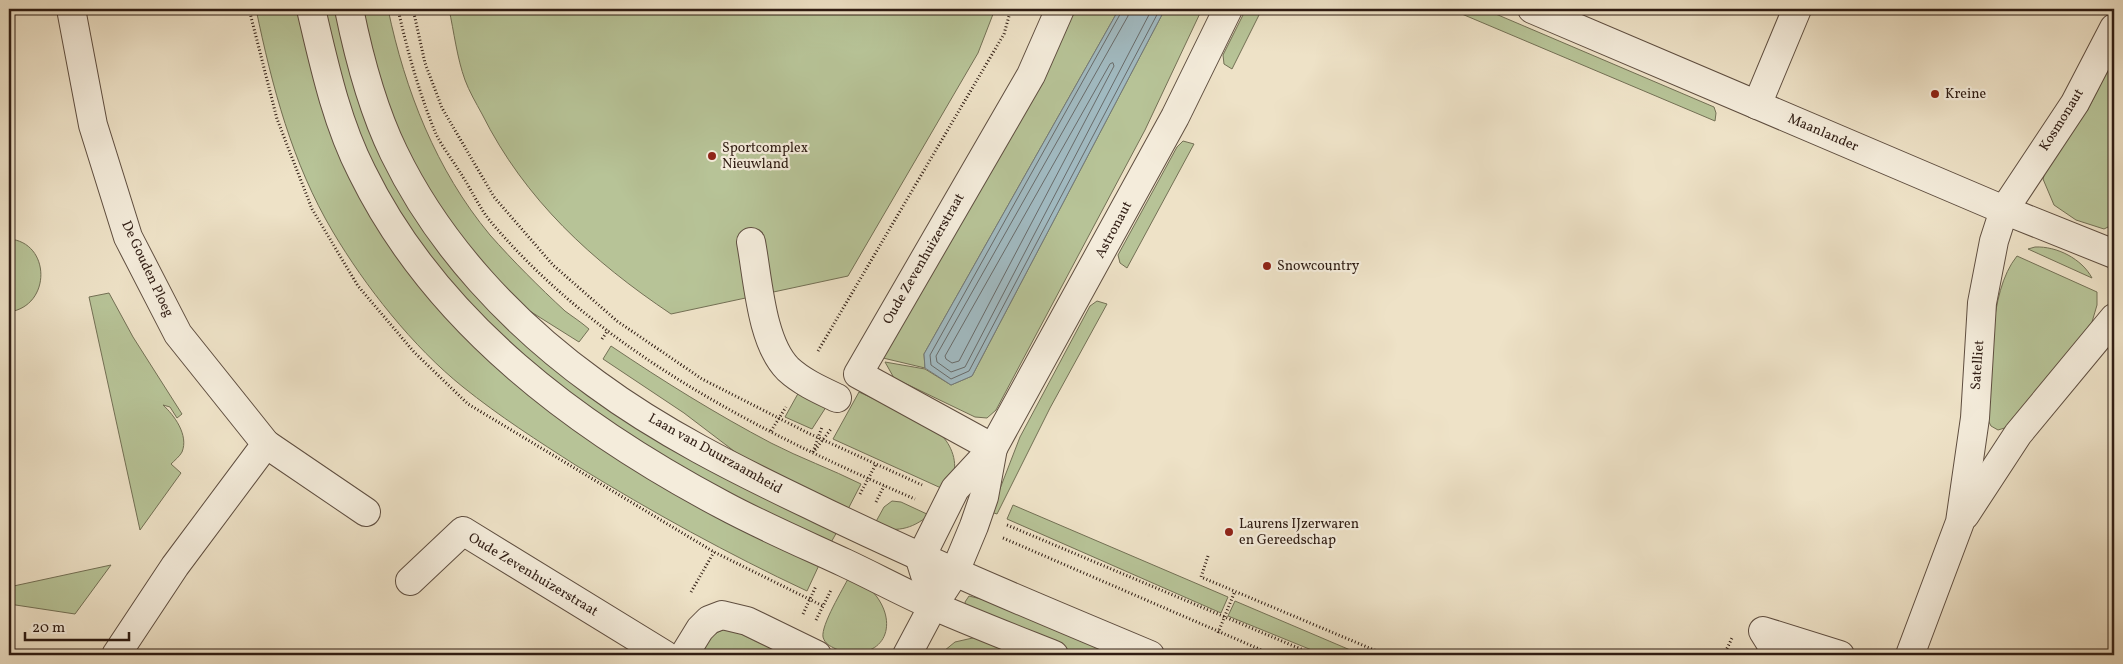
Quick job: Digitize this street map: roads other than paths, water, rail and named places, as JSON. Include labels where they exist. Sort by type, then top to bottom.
[{"type":"street","name":"De Gouden Ploeg","points":[[71,9],[93,125],[128,237],[178,334],[266,444],[366,512]]},
{"type":"street","points":[[311,9],[325,71],[341,122],[362,172],[393,226],[421,267],[475,329],[503,356],[600,433],[723,505],[933,606],[1054,655]]},
{"type":"street","name":"Laan van Duurzaamheid","points":[[350,9],[365,77],[390,144],[405,174],[454,249],[474,274],[528,329],[595,384],[673,434],[746,474],[920,559],[1150,655]]},
{"type":"street","name":"Oude Zevenhuizerstraat","points":[[993,448],[858,374],[1031,75],[1060,9]]},
{"type":"street","name":"Astronaut","points":[[920,559],[955,489],[993,448],[1175,117],[1228,9]]},
{"type":"street","name":"Maanlander","points":[[1532,9],[2004,210],[2114,254]]},
{"type":"street","points":[[1757,105],[1797,9]]},
{"type":"street","name":"Kosmonaut","points":[[2004,210],[2075,103],[2114,28]]},
{"type":"street","name":"Satelliet","points":[[1910,655],[1960,522],[1975,418],[1982,303],[1994,241],[2004,210]]},
{"type":"street","points":[[750,242],[769,338],[787,368],[801,379],[837,398]]},
{"type":"street","name":"Satelliet","points":[[1960,522],[2018,434],[2114,318]]},
{"type":"street","points":[[116,655],[174,566],[266,444]]},
{"type":"street","name":"Astronaut","points":[[907,655],[933,606],[954,574],[974,526],[984,497],[993,448]]},
{"type":"street","name":"Oude Zevenhuizerstraat","points":[[410,581],[463,531],[666,655]]},
{"type":"street","points":[[920,559],[933,606]]},
{"type":"street","points":[[684,655],[700,629],[709,620],[722,615],[747,620],[817,655]]},
{"type":"street","points":[[1778,655],[1763,631],[1840,655]]},
{"type":"water","points":[[1119,9],[1165,9],[972,376],[951,385],[925,368],[924,354]]},
{"type":"place","name":"Kreine","points":[[1935,94]]},
{"type":"place","name":"Sportcomplex Nieuwland","points":[[712,156]]},
{"type":"place","name":"Snowcountry","points":[[1267,266]]},
{"type":"place","name":"Laurens IJzerwaren en Gereedschap","points":[[1229,532]]}]
